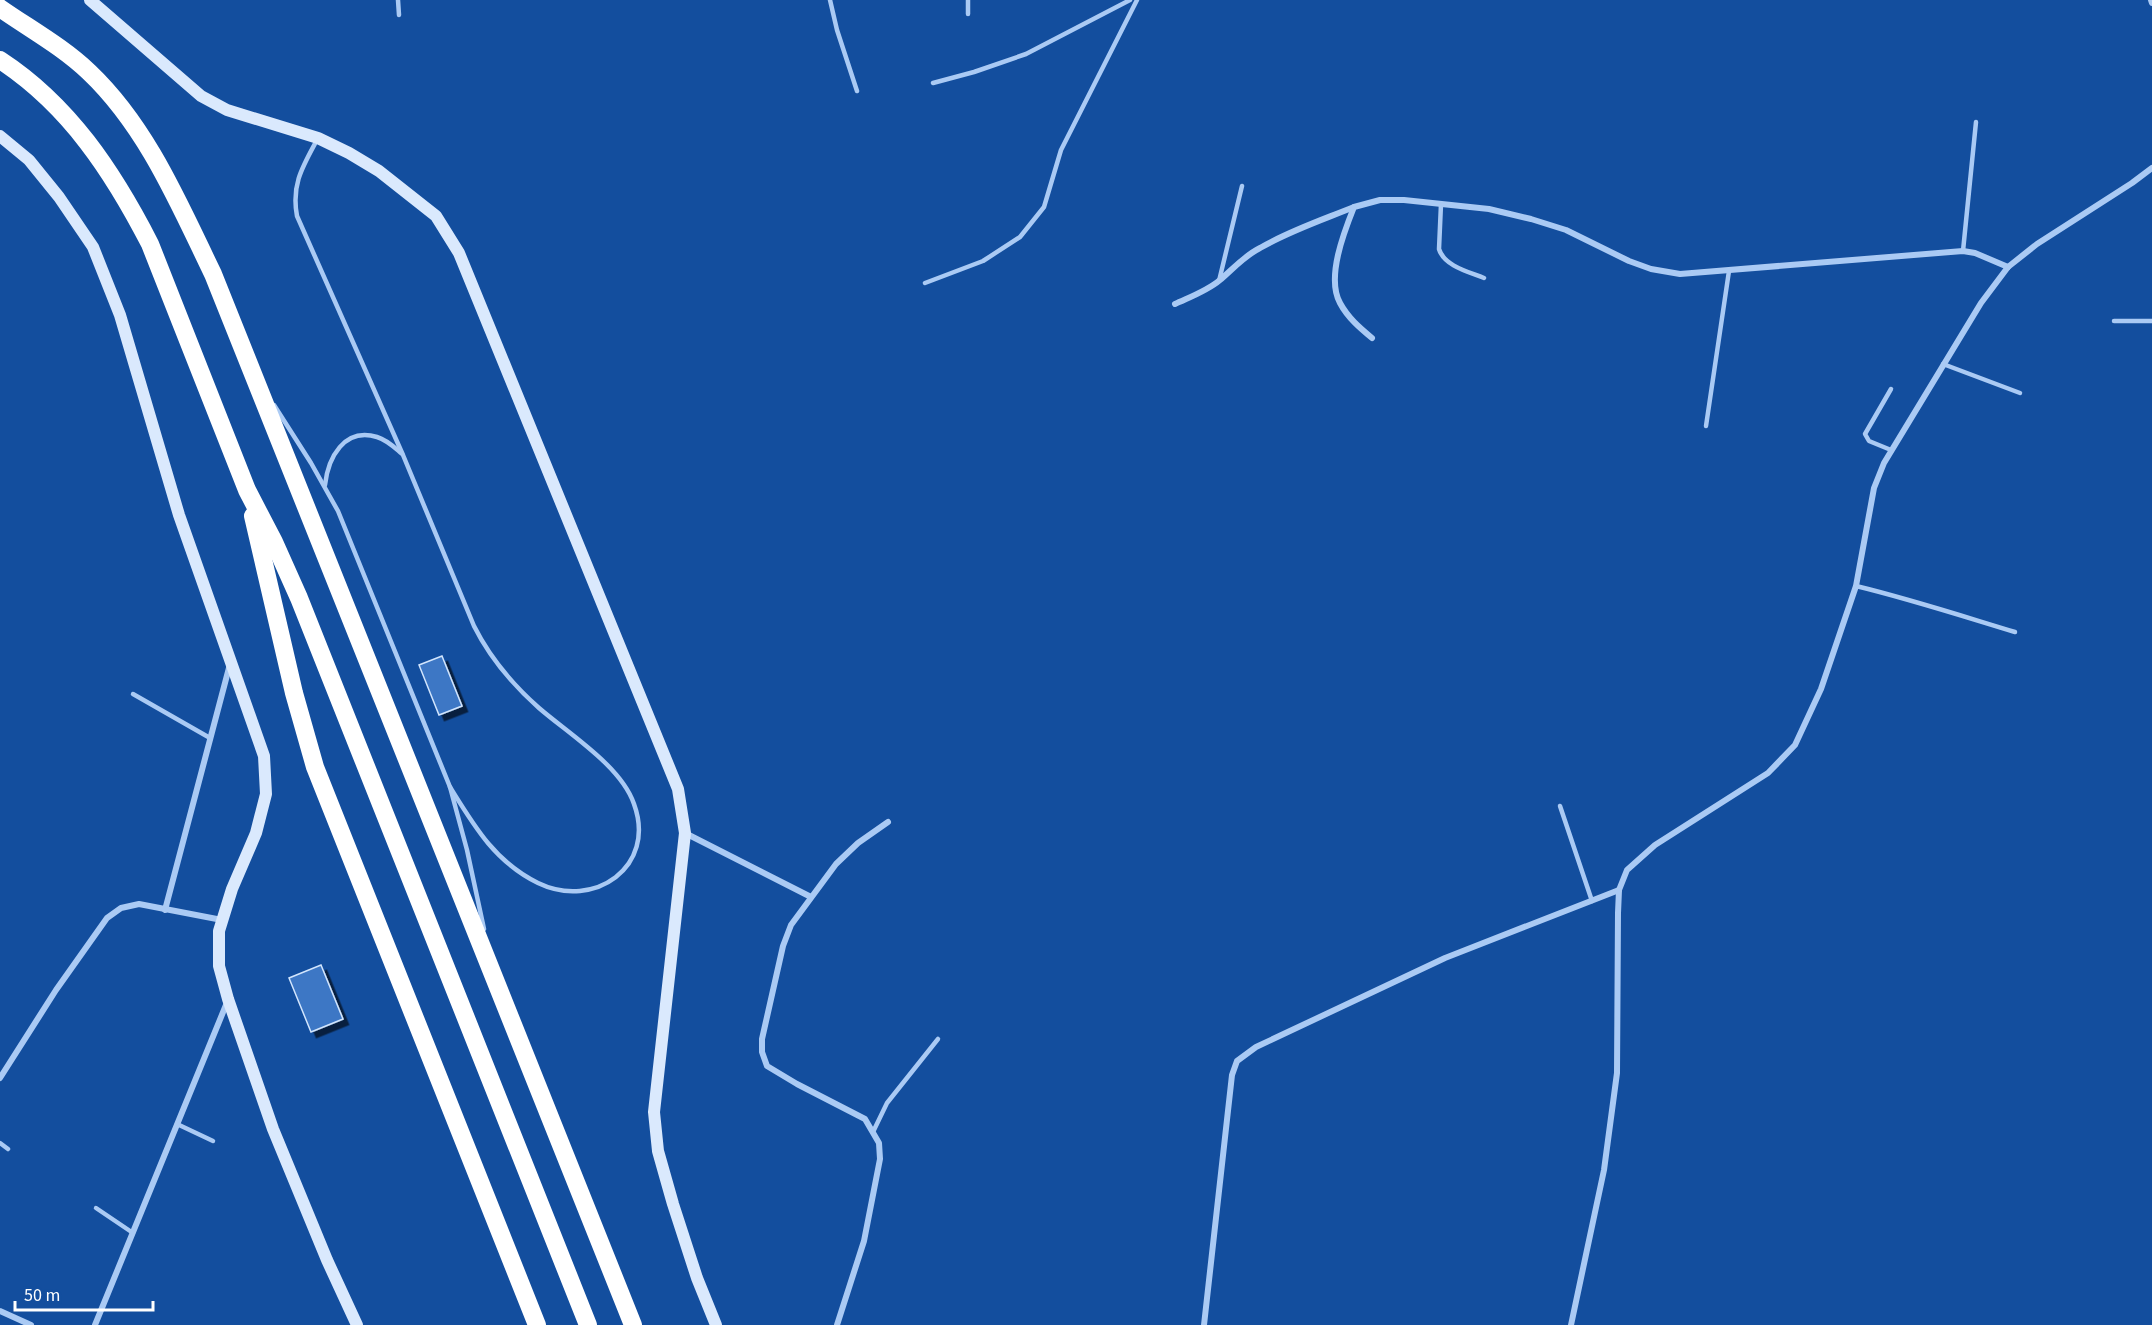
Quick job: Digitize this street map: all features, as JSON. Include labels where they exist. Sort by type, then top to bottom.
[{"type":"highway","points":[[0,8],[50,41],[90,73],[109,94],[141,137],[171,189],[208,265],[633,1325]]},
{"type":"highway","points":[[0,14],[21,23]]},
{"type":"highway","points":[[2,62],[36,86],[88,141],[130,206],[150,244],[247,490],[299,598],[588,1325]]},
{"type":"highway","points":[[247,490],[294,693],[315,767],[537,1325]]},
{"type":"main road","points":[[90,0],[201,96],[227,110],[318,138],[379,171],[435,216],[459,253],[678,789],[685,833],[654,1113],[658,1151],[673,1204],[697,1278],[716,1325]]},
{"type":"main road","points":[[0,136],[29,160],[59,197],[93,248],[120,315],[179,515],[264,756],[266,794],[256,833],[232,889],[222,920],[219,931],[219,966],[228,999],[273,1129],[327,1260],[357,1325]]},
{"type":"street","points":[[1571,1325],[1604,1170],[1617,1073],[1619,890],[1627,870],[1655,845],[1768,772],[1795,744],[1821,689],[1856,586],[1874,488],[1891,450],[1943,364],[1981,303],[2008,267],[2037,244],[2152,168]]},
{"type":"street","points":[[1174,304],[1204,291],[1259,248],[1354,207],[1380,200],[1489,209],[1531,219],[1566,230],[1629,261],[1651,269],[1680,274],[1963,251],[1975,253],[2008,267]]},
{"type":"street","points":[[1354,207],[1344,231],[1339,252],[1335,282],[1336,296],[1353,321],[1372,338]]},
{"type":"street","points":[[165,910],[230,663]]},
{"type":"street","points":[[837,1325],[864,1241],[880,1159],[879,1143],[865,1119],[767,1066],[762,1052],[762,1039],[783,946],[791,925],[836,864],[858,843],[888,822]]},
{"type":"street","points":[[685,833],[811,897]]},
{"type":"street","points":[[1204,1325],[1232,1075],[1237,1061],[1256,1047],[1445,958],[1619,890]]},
{"type":"street","points":[[0,1078],[56,990],[107,918],[121,908],[139,904],[222,920]]},
{"type":"street","points":[[95,1325],[228,999]]},
{"type":"street","points":[[0,1311],[31,1325]]},
{"type":"lane","points":[[398,0],[399,15]]},
{"type":"lane","points":[[830,0],[837,30],[857,91]]},
{"type":"lane","points":[[968,0],[968,14]]},
{"type":"lane","points":[[933,83],[1026,54],[1130,0]]},
{"type":"lane","points":[[925,283],[983,261],[1020,237],[1044,207],[1061,150],[1137,0]]},
{"type":"lane","points":[[1963,251],[1977,122]]},
{"type":"lane","points":[[318,138],[298,178],[295,191],[297,216],[403,455],[484,646],[520,690],[595,755],[628,789],[638,816],[639,832],[636,848],[630,863],[607,884],[594,890],[580,892],[550,888],[523,874],[497,855],[474,827],[450,787]]},
{"type":"lane","points":[[1219,281],[1242,186]]},
{"type":"lane","points":[[1441,204],[1439,249],[1441,256],[1484,278]]},
{"type":"lane","points":[[1706,426],[1729,271]]},
{"type":"lane","points":[[2114,321],[2152,321]]},
{"type":"lane","points":[[1943,364],[2020,393]]},
{"type":"lane","points":[[249,365],[325,487],[350,537],[450,787],[467,850],[484,932]]},
{"type":"lane","points":[[1891,389],[1865,434],[1869,441],[1891,450]]},
{"type":"lane","points":[[325,487],[327,472],[333,456],[342,445],[354,438],[370,435],[378,437],[403,455]]},
{"type":"lane","points":[[1856,586],[1910,599],[2015,632]]},
{"type":"lane","points":[[133,694],[210,738]]},
{"type":"lane","points":[[1560,806],[1592,901]]},
{"type":"lane","points":[[486,943],[493,976]]},
{"type":"lane","points":[[873,1132],[887,1103],[938,1039]]},
{"type":"lane","points":[[177,1124],[213,1141]]},
{"type":"lane","points":[[0,1143],[8,1149]]},
{"type":"lane","points":[[96,1208],[133,1233]]},
{"type":"building","points":[[442,656],[462,706],[439,715],[419,665]]},
{"type":"building","points":[[321,965],[343,1019],[311,1032],[289,978]]}]
